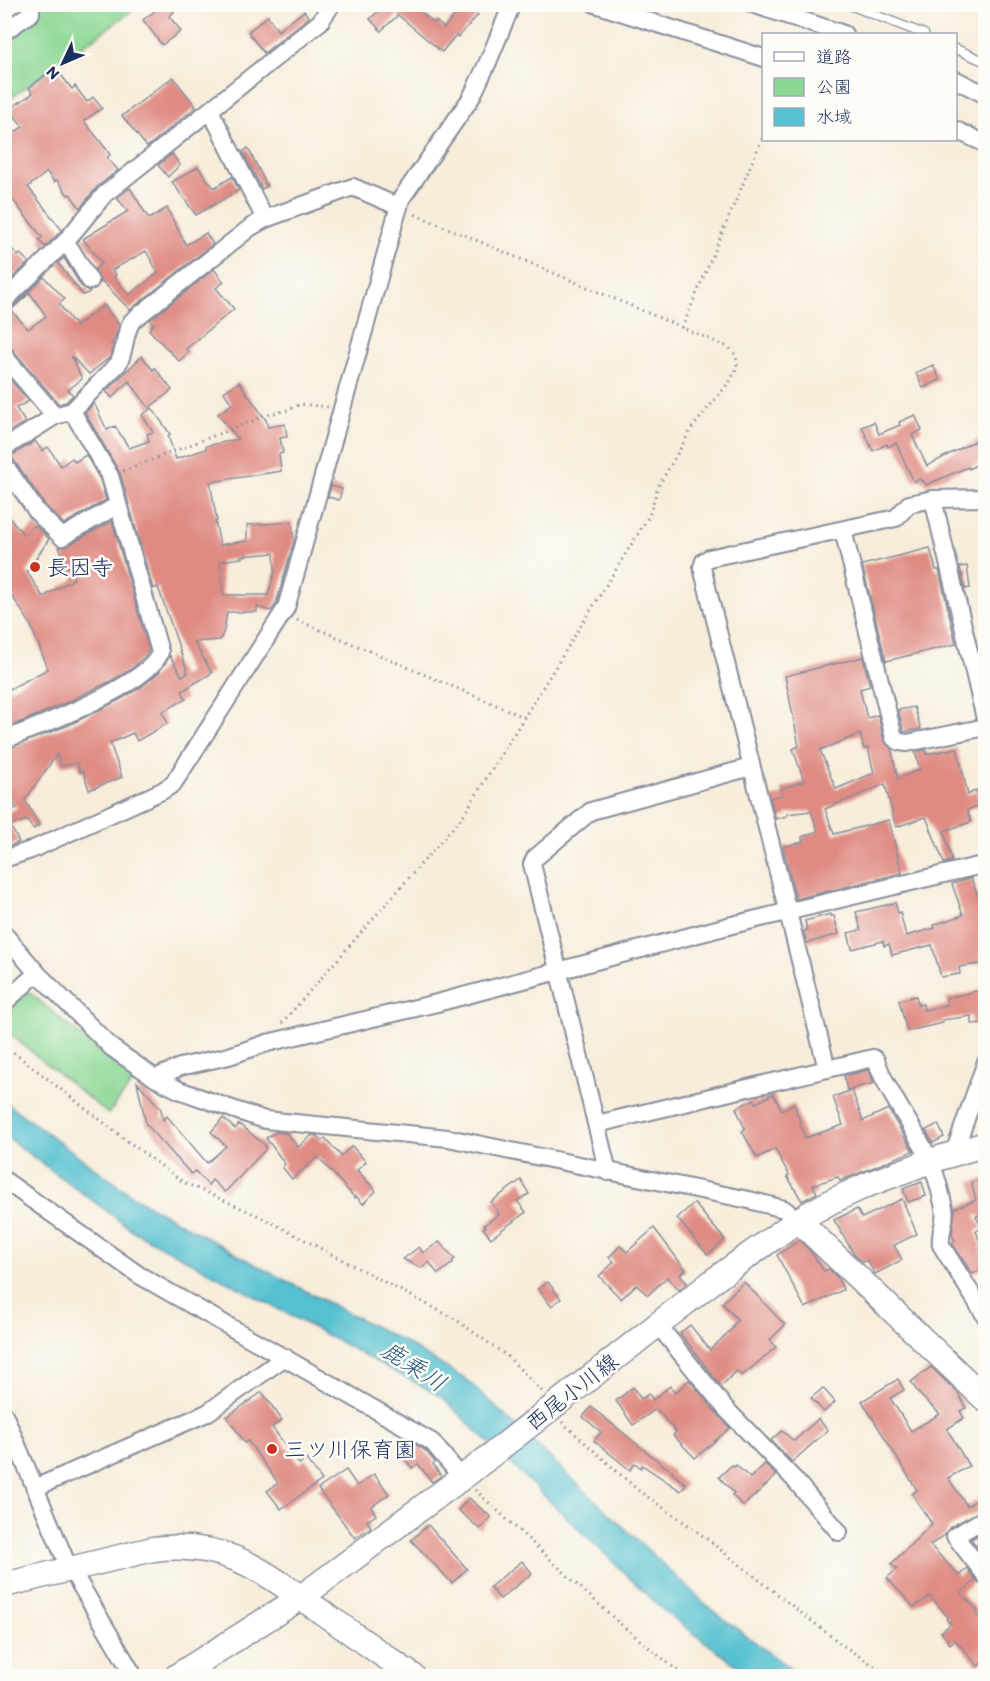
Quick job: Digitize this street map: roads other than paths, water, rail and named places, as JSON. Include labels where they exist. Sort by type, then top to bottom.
[{"type":"main road","name":"西尾小川線","points":[[177,1677],[300,1598],[467,1474],[717,1278],[798,1220],[849,1193],[930,1161],[986,1144]]},
{"type":"main road","points":[[798,1220],[986,1400]]},
{"type":"main road","points":[[4,1585],[73,1570],[135,1552],[170,1547],[219,1552],[253,1565],[413,1677]]},
{"type":"street","points":[[4,32],[30,13],[31,4]]},
{"type":"street","points":[[4,301],[65,242],[105,194],[320,22],[332,4]]},
{"type":"street","points":[[4,859],[56,839],[173,784],[286,608],[401,199],[471,98],[512,4]]},
{"type":"street","points":[[595,4],[762,57]]},
{"type":"street","points":[[752,4],[841,33]]},
{"type":"street","points":[[957,80],[986,95]]},
{"type":"street","points":[[210,110],[265,219]]},
{"type":"street","points":[[957,130],[986,144]]},
{"type":"street","points":[[4,448],[55,416],[72,411],[118,364],[123,356],[128,327],[137,316],[250,227],[265,219],[353,187],[399,207]]},
{"type":"street","points":[[65,242],[90,281]]},
{"type":"street","points":[[4,356],[55,416]]},
{"type":"street","points":[[4,740],[83,707],[127,683],[159,657],[158,643],[110,476],[72,411]]},
{"type":"street","points":[[4,464],[37,512],[62,537],[118,505]]},
{"type":"street","points":[[827,1069],[702,567],[704,561],[709,558],[896,518],[909,504],[933,499],[986,498]]},
{"type":"street","points":[[933,499],[986,723]]},
{"type":"street","points":[[843,530],[894,738],[908,743],[986,727]]},
{"type":"street","points":[[608,1172],[532,870],[535,858],[591,811],[751,767]]},
{"type":"street","points":[[155,1078],[180,1067],[229,1056],[267,1043],[437,1003],[558,970],[986,864]]},
{"type":"street","points":[[4,934],[37,973],[112,1048],[155,1078],[179,1090],[265,1120],[448,1138],[749,1200],[784,1209],[798,1220]]},
{"type":"street","points":[[4,1003],[37,973]]},
{"type":"street","points":[[597,1124],[873,1058],[876,1060],[883,1081],[930,1161],[944,1209],[945,1219],[940,1238],[941,1245],[986,1317]]},
{"type":"street","points":[[954,1153],[986,1062]]},
{"type":"street","points":[[4,1180],[139,1275],[432,1442],[467,1474]]},
{"type":"street","points":[[658,1325],[726,1409],[793,1478],[839,1532]]},
{"type":"street","points":[[37,1487],[207,1413],[285,1357]]},
{"type":"street","points":[[4,1413],[37,1487],[65,1559],[134,1677]]},
{"type":"street","points":[[986,1518],[955,1536],[986,1576]]},
{"type":"lane","points":[[847,4],[921,33]]},
{"type":"lane","points":[[957,49],[986,62]]},
{"type":"water","name":"鹿乗川","points":[[5,1102],[137,1199],[269,1272],[404,1342],[468,1381],[712,1610],[800,1676],[751,1676],[664,1611],[440,1396],[135,1232],[5,1136]]},
{"type":"place","name":"長因寺","points":[[35,567]]},
{"type":"place","name":"三ツ川保育園","points":[[272,1449]]}]
